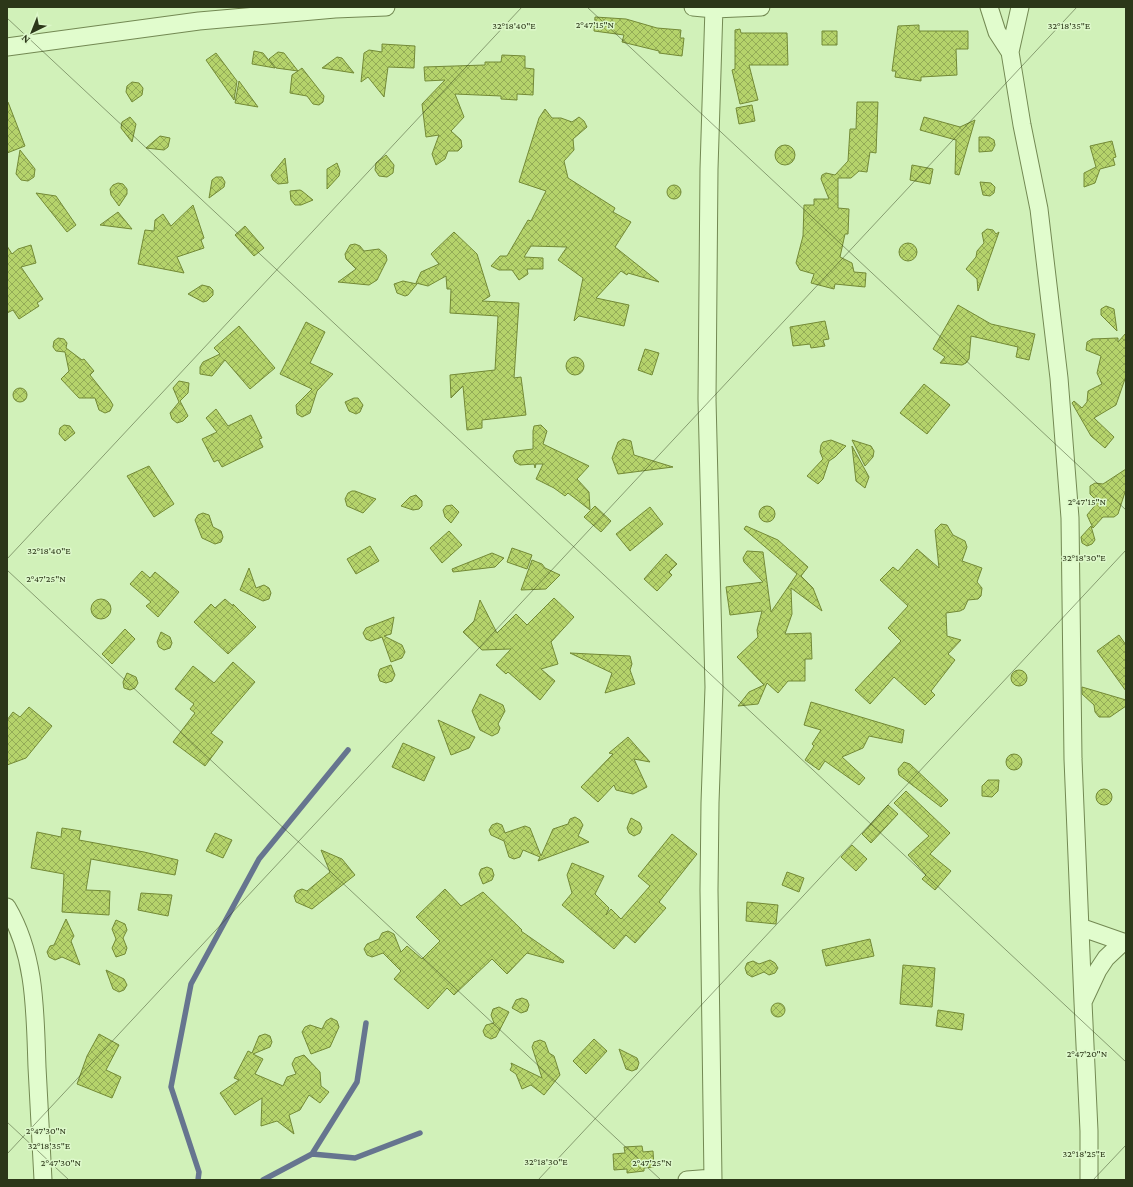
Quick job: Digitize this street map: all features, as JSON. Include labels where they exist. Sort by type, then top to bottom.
[{"type":"street","points":[[7,47],[199,21],[335,9],[386,7]]},
{"type":"street","points":[[693,7],[761,7]]},
{"type":"street","points":[[989,7],[998,32],[1010,52],[1040,216],[1056,356],[1069,502],[1073,759],[1089,1131],[1089,1180]]},
{"type":"street","points":[[1010,52],[1020,7]]},
{"type":"street","points":[[687,1180],[713,1179],[709,890],[714,687],[707,399],[709,168],[714,8]]},
{"type":"street","points":[[7,907],[23,941],[30,965],[34,1004],[43,1180]]},
{"type":"street","points":[[1080,927],[1125,942]]},
{"type":"street","points":[[1083,1002],[1098,970],[1106,958],[1125,942]]},
{"type":"building","points":[[595,17],[626,19],[657,28],[681,30],[680,38],[684,38],[682,56],[659,53],[659,51],[622,42],[624,35],[594,31]]},
{"type":"building","points":[[919,25],[919,31],[968,31],[968,49],[956,49],[957,75],[921,77],[921,81],[895,77],[896,71],[892,71],[898,26]]},
{"type":"building","points":[[740,29],[741,33],[787,33],[788,65],[749,65],[758,100],[740,104],[732,70],[735,69],[735,30]]},
{"type":"building","points":[[822,31],[837,31],[837,45],[822,45]]},
{"type":"building","points":[[382,44],[415,46],[414,68],[388,67],[384,97],[368,77],[361,82],[364,53],[369,50],[382,52]]},
{"type":"building","points":[[254,51],[263,53],[275,68],[252,64]]},
{"type":"building","points":[[278,52],[284,53],[298,71],[276,68],[269,59]]},
{"type":"building","points":[[216,53],[237,81],[234,100],[206,60]]},
{"type":"building","points":[[502,55],[525,56],[525,68],[534,69],[533,95],[517,94],[517,100],[501,99],[501,96],[455,94],[464,117],[451,131],[461,140],[462,147],[458,151],[448,151],[445,159],[436,165],[432,154],[439,135],[426,137],[422,104],[445,80],[425,81],[424,67],[485,65],[485,62],[501,62]]},
{"type":"building","points":[[337,57],[342,58],[354,73],[322,68]]},
{"type":"building","points":[[302,68],[324,96],[323,102],[319,105],[313,104],[307,96],[290,93],[292,75]]},
{"type":"building","points":[[239,81],[258,107],[235,103]]},
{"type":"building","points":[[132,82],[139,83],[143,88],[142,95],[132,102],[126,92],[127,86]]},
{"type":"building","points":[[8,102],[25,146],[7,153],[7,103]]},
{"type":"building","points":[[857,102],[878,102],[876,153],[870,152],[867,172],[859,171],[851,178],[838,178],[838,208],[849,209],[848,234],[845,234],[840,257],[852,263],[854,272],[866,273],[865,287],[835,284],[834,289],[811,283],[814,274],[800,270],[796,263],[803,236],[804,205],[814,205],[814,199],[829,199],[821,179],[822,175],[826,173],[835,175],[848,161],[850,129],[856,129]]},
{"type":"building","points":[[752,105],[755,121],[739,124],[736,108]]},
{"type":"building","points":[[545,109],[552,118],[561,118],[572,122],[579,117],[584,121],[587,127],[573,139],[574,150],[564,161],[568,178],[615,208],[613,212],[631,222],[615,247],[659,282],[628,273],[627,275],[621,271],[596,298],[629,305],[624,326],[579,316],[574,321],[583,278],[558,260],[567,247],[531,246],[524,257],[543,258],[543,269],[527,269],[528,274],[519,280],[512,270],[499,270],[491,266],[500,256],[507,256],[528,220],[531,221],[546,191],[519,182],[539,118]]},
{"type":"building","points":[[130,117],[136,124],[132,142],[121,128],[122,122]]},
{"type":"building","points":[[924,117],[960,127],[975,120],[959,175],[955,174],[956,140],[920,130]]},
{"type":"building","points":[[160,136],[170,138],[168,147],[164,150],[146,148]]},
{"type":"building","points":[[979,137],[989,137],[994,140],[995,145],[992,151],[979,152]]},
{"type":"building","points":[[1112,141],[1116,157],[1113,158],[1115,165],[1100,169],[1095,183],[1084,187],[1084,173],[1096,167],[1090,146]]},
{"type":"building","points":[[785,145],[792,148],[795,155],[792,162],[785,165],[778,162],[775,155],[778,148]]},
{"type":"building","points":[[20,150],[35,169],[34,177],[28,181],[21,180],[16,174]]},
{"type":"building","points":[[386,155],[394,165],[393,173],[387,177],[379,176],[375,170],[376,163]]},
{"type":"building","points":[[285,158],[288,183],[278,184],[273,180],[271,175]]},
{"type":"building","points":[[337,163],[340,171],[339,176],[327,189],[327,169]]},
{"type":"building","points":[[912,165],[933,169],[930,184],[910,180]]},
{"type":"building","points":[[216,177],[222,177],[225,182],[224,187],[209,198],[212,180]]},
{"type":"building","points":[[980,182],[991,183],[995,187],[994,193],[990,196],[983,195]]},
{"type":"building","points":[[118,183],[123,184],[127,189],[127,194],[119,206],[111,195],[110,189],[113,185]]},
{"type":"building","points":[[674,185],[679,187],[681,192],[679,197],[674,199],[669,197],[667,192],[669,187]]},
{"type":"building","points":[[300,190],[313,200],[301,205],[295,205],[291,200],[290,191]]},
{"type":"building","points":[[36,193],[56,196],[76,225],[67,232]]},
{"type":"building","points":[[193,205],[204,238],[201,240],[204,248],[177,257],[184,273],[138,264],[145,230],[154,231],[155,220],[163,214],[171,226]]},
{"type":"building","points":[[118,212],[132,229],[100,225]]},
{"type":"building","points":[[245,226],[264,248],[254,256],[235,235]]},
{"type":"building","points":[[987,229],[993,230],[996,234],[999,232],[978,291],[977,279],[966,269],[976,257],[977,251],[984,243],[982,233]]},
{"type":"building","points":[[454,232],[477,254],[490,296],[482,301],[519,303],[514,378],[521,377],[526,415],[482,420],[482,428],[467,430],[463,386],[451,398],[450,375],[495,370],[498,316],[450,313],[451,289],[447,289],[446,276],[428,286],[416,283],[421,272],[439,264],[431,254]]},
{"type":"building","points":[[908,243],[914,246],[917,252],[914,258],[908,261],[902,258],[899,252],[902,246]]},
{"type":"building","points":[[355,244],[360,246],[364,251],[379,249],[386,255],[387,260],[377,280],[369,285],[338,282],[356,269],[346,259],[345,254],[350,245]]},
{"type":"building","points":[[31,245],[36,263],[21,267],[43,299],[37,303],[39,306],[19,319],[13,310],[7,313],[7,246],[12,254],[18,249]]},
{"type":"building","points":[[403,281],[417,284],[408,295],[405,296],[397,293],[394,284]]},
{"type":"building","points":[[202,285],[210,287],[213,290],[213,295],[207,301],[203,302],[188,294]]},
{"type":"building","points":[[958,305],[991,324],[1035,334],[1029,360],[1016,357],[1018,347],[971,336],[969,359],[966,363],[962,365],[940,363],[945,357],[933,349]]},
{"type":"building","points":[[1106,306],[1114,309],[1117,331],[1101,315],[1101,309]]},
{"type":"building","points":[[825,321],[829,339],[823,340],[825,346],[811,348],[810,344],[793,346],[790,327]]},
{"type":"building","points":[[306,322],[325,332],[310,363],[333,374],[317,391],[310,413],[302,417],[297,414],[296,405],[312,389],[280,374]]},
{"type":"building","points":[[239,326],[275,368],[250,389],[225,360],[212,376],[200,374],[200,367],[203,362],[220,354],[214,348]]},
{"type":"building","points":[[1126,333],[1126,376],[1116,405],[1094,418],[1114,437],[1105,448],[1091,436],[1072,403],[1074,401],[1082,408],[1087,402],[1088,391],[1102,384],[1097,373],[1101,356],[1086,350],[1087,342],[1092,339],[1118,338],[1118,342]]},
{"type":"building","points":[[58,338],[64,339],[67,343],[66,348],[82,360],[84,359],[94,371],[90,375],[113,405],[110,411],[105,413],[99,410],[95,398],[79,398],[61,379],[69,371],[65,352],[56,351],[53,347],[54,341]]},
{"type":"building","points":[[645,349],[659,353],[652,375],[638,370]]},
{"type":"building","points":[[575,357],[581,360],[584,366],[581,372],[575,375],[569,372],[566,366],[569,360]]},
{"type":"building","points":[[179,381],[189,383],[188,393],[180,401],[188,416],[183,421],[177,423],[172,419],[170,413],[179,402],[173,388]]},
{"type":"building","points":[[924,384],[950,405],[927,434],[900,413]]},
{"type":"building","points":[[17,388],[23,388],[27,392],[27,398],[23,402],[17,402],[13,398],[13,392]]},
{"type":"building","points":[[358,398],[363,405],[360,412],[356,414],[349,411],[345,402]]},
{"type":"building","points":[[216,409],[228,426],[251,415],[262,438],[259,439],[263,447],[222,467],[218,460],[214,462],[202,439],[217,432],[206,418]]},
{"type":"building","points":[[64,425],[70,426],[75,433],[65,441],[59,434],[60,428]]},
{"type":"building","points":[[541,425],[547,431],[543,444],[589,466],[577,479],[589,492],[590,510],[568,493],[565,496],[554,488],[536,479],[543,464],[536,464],[535,468],[534,464],[520,465],[515,462],[513,456],[516,451],[533,449],[534,426]]},
{"type":"building","points":[[623,439],[631,441],[634,455],[673,467],[618,474],[612,458],[618,442]]},
{"type":"building","points":[[831,440],[846,446],[829,461],[823,479],[818,484],[807,476],[823,459],[820,452],[823,442]]},
{"type":"building","points":[[852,440],[871,446],[874,451],[873,457],[865,466]]},
{"type":"building","points":[[852,446],[869,477],[865,488],[856,481]]},
{"type":"building","points":[[149,466],[174,504],[154,517],[127,476]]},
{"type":"building","points":[[1126,469],[1126,489],[1118,514],[1114,517],[1103,517],[1093,528],[1087,515],[1098,502],[1090,494],[1090,486],[1095,483],[1103,484]]},
{"type":"building","points":[[352,491],[376,499],[363,513],[347,506],[345,499],[348,493]]},
{"type":"building","points":[[416,495],[422,501],[422,506],[419,509],[413,510],[401,506],[410,497]]},
{"type":"building","points":[[452,505],[459,512],[451,523],[445,517],[443,510],[446,506]]},
{"type":"building","points":[[595,506],[611,521],[601,532],[584,517]]},
{"type":"building","points":[[767,506],[774,511],[775,514],[770,521],[767,522],[760,517],[759,514],[764,507]]},
{"type":"building","points":[[650,507],[663,524],[630,551],[616,534]]},
{"type":"building","points":[[203,513],[209,515],[213,527],[221,531],[223,537],[221,542],[215,544],[202,538],[195,520],[198,515]]},
{"type":"building","points":[[941,524],[947,525],[953,535],[965,541],[967,547],[962,561],[982,568],[977,582],[982,588],[981,596],[978,599],[968,600],[964,609],[960,611],[946,613],[947,636],[961,640],[948,654],[955,660],[931,691],[935,695],[925,705],[894,677],[870,704],[855,690],[901,641],[888,628],[908,606],[880,580],[893,567],[898,571],[917,549],[939,568],[935,530]]},
{"type":"building","points":[[746,526],[778,540],[808,567],[801,576],[813,588],[822,611],[791,588],[792,614],[785,634],[811,633],[812,659],[805,659],[805,681],[788,681],[778,693],[767,683],[758,704],[738,706],[749,692],[764,685],[737,657],[758,637],[757,630],[762,611],[730,615],[726,587],[763,582],[744,562],[743,558],[747,551],[763,552],[771,612],[797,574],[744,529]]},
{"type":"building","points":[[1091,526],[1095,540],[1092,544],[1087,546],[1082,543],[1081,537]]},
{"type":"building","points":[[449,531],[462,545],[442,563],[430,548]]},
{"type":"building","points":[[370,546],[379,561],[356,574],[347,559]]},
{"type":"building","points":[[512,548],[532,555],[527,569],[507,562]]},
{"type":"building","points":[[492,553],[504,558],[495,567],[453,572],[452,569]]},
{"type":"building","points":[[666,554],[677,564],[669,572],[672,575],[657,591],[644,579]]},
{"type":"building","points":[[532,560],[560,575],[546,589],[521,590]]},
{"type":"building","points":[[249,568],[256,588],[264,585],[269,588],[271,593],[269,599],[263,601],[240,590]]},
{"type":"building","points":[[142,571],[150,578],[155,572],[179,592],[158,617],[146,606],[151,602],[130,584]]},
{"type":"building","points":[[554,598],[574,617],[551,642],[558,664],[541,669],[555,681],[540,700],[508,672],[506,674],[496,665],[511,649],[482,650],[463,632],[474,621],[480,600],[497,633],[516,614],[527,625]]},
{"type":"building","points":[[101,599],[108,602],[111,609],[108,616],[101,619],[94,616],[91,609],[94,602]]},
{"type":"building","points":[[225,599],[233,606],[233,604],[256,627],[228,654],[194,622],[211,604],[215,608]]},
{"type":"building","points":[[394,617],[391,634],[384,636],[402,645],[405,652],[402,658],[391,662],[382,637],[371,641],[366,639],[363,633],[366,628]]},
{"type":"building","points":[[125,629],[135,639],[112,664],[102,654]]},
{"type":"building","points":[[161,632],[170,637],[172,643],[170,648],[164,650],[159,647],[157,642]]},
{"type":"building","points":[[1119,635],[1126,645],[1126,691],[1097,651]]},
{"type":"building","points":[[570,653],[630,656],[632,664],[630,670],[635,684],[605,693],[612,673]]},
{"type":"building","points":[[233,662],[255,682],[211,733],[223,742],[205,766],[173,742],[195,713],[190,709],[194,704],[175,689],[193,666],[214,683]]},
{"type":"building","points":[[391,665],[395,675],[392,681],[386,683],[380,681],[378,675],[380,669]]},
{"type":"building","points":[[1019,670],[1026,675],[1027,678],[1022,685],[1019,686],[1012,681],[1011,678],[1016,671]]},
{"type":"building","points":[[127,673],[136,677],[138,683],[135,688],[130,690],[124,688],[123,682]]},
{"type":"building","points":[[1082,687],[1126,700],[1126,706],[1110,717],[1099,717],[1095,712],[1094,705],[1082,694]]},
{"type":"building","points":[[480,694],[503,705],[505,711],[498,724],[500,728],[498,733],[492,736],[480,730],[472,711]]},
{"type":"building","points":[[811,702],[904,730],[902,743],[869,736],[863,748],[842,757],[865,778],[859,785],[825,761],[819,770],[805,760],[814,746],[812,744],[821,730],[804,725]]},
{"type":"building","points":[[29,707],[52,726],[26,758],[7,765],[7,720],[13,712],[20,717]]},
{"type":"building","points":[[438,720],[475,737],[469,748],[451,755]]},
{"type":"building","points":[[628,737],[650,762],[634,759],[647,787],[633,794],[616,790],[614,785],[598,802],[581,787],[613,754],[609,753]]},
{"type":"building","points":[[403,743],[435,757],[424,781],[392,767]]},
{"type":"building","points":[[1014,754],[1020,756],[1022,762],[1020,768],[1014,770],[1008,768],[1006,762],[1008,756]]},
{"type":"building","points":[[904,762],[910,764],[948,800],[941,807],[899,775],[898,769]]},
{"type":"building","points":[[988,780],[999,780],[998,791],[992,797],[982,796],[982,786]]},
{"type":"building","points":[[1104,789],[1111,794],[1112,797],[1107,804],[1104,805],[1097,800],[1096,797],[1101,790]]},
{"type":"building","points":[[906,791],[950,833],[930,854],[951,871],[935,890],[922,879],[926,875],[908,855],[929,836],[894,803]]},
{"type":"building","points":[[888,805],[898,814],[871,843],[862,834]]},
{"type":"building","points":[[575,817],[580,820],[583,825],[578,836],[589,842],[538,861],[540,857],[523,850],[520,857],[514,859],[509,857],[504,841],[491,835],[489,830],[492,825],[497,823],[502,825],[505,833],[525,826],[530,828],[541,856],[553,829],[568,824],[570,819]]},
{"type":"building","points":[[631,818],[640,823],[642,828],[640,833],[634,836],[629,833],[627,828]]},
{"type":"building","points":[[62,828],[81,831],[79,840],[178,860],[175,875],[91,859],[86,890],[110,891],[109,915],[62,912],[64,874],[31,868],[37,832],[61,837]]},
{"type":"building","points":[[215,833],[232,840],[223,858],[206,851]]},
{"type":"building","points":[[672,834],[697,854],[659,902],[666,908],[635,943],[626,935],[614,949],[562,905],[572,893],[567,875],[572,863],[604,876],[595,894],[609,908],[606,915],[611,909],[621,919],[650,886],[638,876]]},
{"type":"building","points":[[852,845],[867,859],[856,871],[841,857]]},
{"type":"building","points":[[321,850],[342,859],[355,875],[312,909],[296,902],[294,896],[297,891],[302,889],[307,891],[330,872]]},
{"type":"building","points":[[487,867],[492,869],[494,875],[492,880],[483,884],[479,874],[481,869]]},
{"type":"building","points":[[787,872],[804,878],[799,892],[782,885]]},
{"type":"building","points":[[445,889],[461,906],[483,892],[522,930],[521,931],[564,961],[563,963],[527,953],[507,974],[492,959],[454,995],[447,988],[428,1009],[394,979],[401,971],[383,953],[372,957],[367,955],[364,949],[367,944],[379,939],[382,933],[388,931],[394,934],[401,952],[407,946],[422,959],[440,941],[416,917]]},
{"type":"building","points":[[141,893],[172,895],[168,916],[138,910]]},
{"type":"building","points":[[747,902],[778,905],[776,924],[746,921]]},
{"type":"building","points":[[66,919],[74,936],[71,941],[80,965],[62,957],[55,960],[49,957],[47,952],[50,946],[54,945]]},
{"type":"building","points":[[116,920],[125,924],[127,930],[123,938],[127,948],[125,954],[116,957],[112,948],[116,939],[112,929]]},
{"type":"building","points":[[870,939],[874,956],[826,966],[822,950]]},
{"type":"building","points":[[770,960],[775,963],[778,968],[775,973],[769,975],[764,972],[752,977],[747,974],[745,968],[747,963],[753,961],[759,964]]},
{"type":"building","points":[[903,965],[935,968],[932,1007],[900,1004]]},
{"type":"building","points":[[106,970],[124,979],[127,985],[124,990],[119,992],[113,989]]},
{"type":"building","points":[[522,998],[527,1000],[529,1005],[527,1011],[521,1013],[512,1008],[516,1000]]},
{"type":"building","points":[[775,1003],[781,1003],[785,1007],[785,1013],[781,1017],[775,1017],[771,1013],[771,1007]]},
{"type":"building","points":[[499,1007],[509,1012],[496,1037],[491,1039],[485,1036],[483,1031],[486,1025],[494,1023],[491,1015],[493,1009]]},
{"type":"building","points":[[938,1010],[964,1014],[962,1030],[936,1026]]},
{"type":"building","points":[[331,1018],[337,1021],[339,1027],[330,1047],[311,1054],[302,1032],[305,1027],[310,1025],[322,1029],[326,1021]]},
{"type":"building","points":[[99,1034],[119,1045],[106,1070],[121,1077],[112,1098],[77,1084],[87,1056]]},
{"type":"building","points":[[265,1034],[270,1036],[272,1042],[270,1047],[253,1054],[263,1059],[255,1074],[283,1086],[287,1077],[296,1074],[292,1064],[295,1058],[304,1055],[320,1072],[321,1086],[329,1092],[320,1103],[309,1095],[300,1110],[289,1115],[294,1134],[277,1121],[261,1126],[262,1098],[235,1115],[220,1093],[239,1080],[234,1078],[248,1051],[252,1053],[259,1036]]},
{"type":"building","points":[[594,1039],[607,1051],[586,1074],[573,1061]]},
{"type":"building","points":[[540,1040],[545,1042],[549,1053],[554,1056],[560,1075],[544,1095],[531,1085],[522,1089],[516,1074],[510,1070],[512,1066],[511,1063],[542,1078],[532,1047],[534,1042]]},
{"type":"building","points":[[619,1049],[637,1058],[639,1063],[637,1069],[632,1071],[626,1069]]},
{"type":"building","points":[[642,1146],[643,1152],[653,1151],[654,1167],[644,1168],[644,1171],[627,1173],[627,1169],[614,1170],[613,1154],[625,1153],[624,1147]]},
{"type":"waterway","points":[[198,1180],[199,1172],[171,1087],[191,984],[259,859],[348,750]]},
{"type":"waterway","points":[[312,1154],[357,1082],[366,1023]]},
{"type":"waterway","points":[[263,1180],[312,1154],[355,1158],[420,1133]]}]
